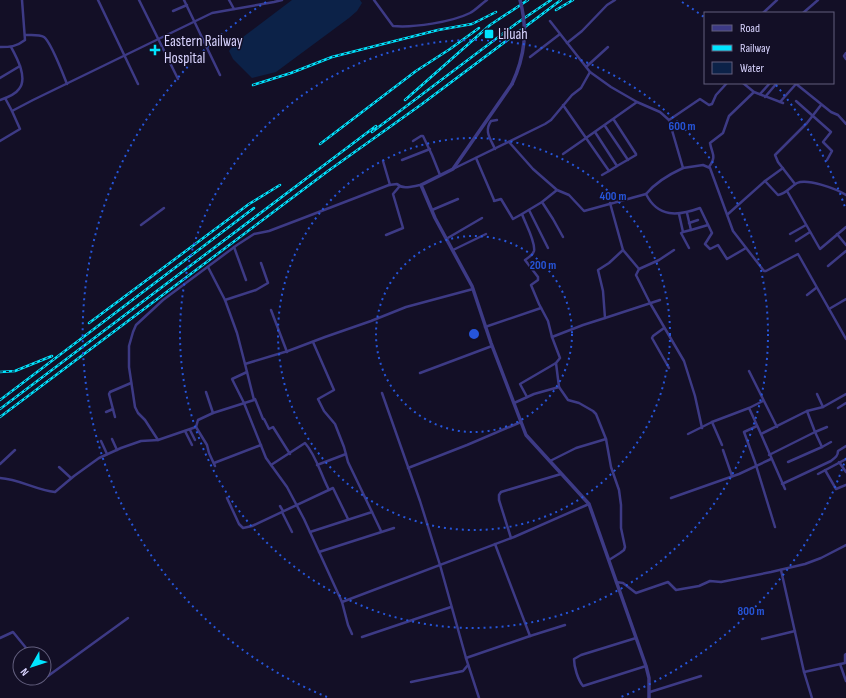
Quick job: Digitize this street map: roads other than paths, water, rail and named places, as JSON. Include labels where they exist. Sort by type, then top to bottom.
[{"type":"street","points":[[0,47],[12,47],[25,40],[22,0]]},
{"type":"street","points":[[98,0],[138,84]]},
{"type":"street","points":[[139,0],[178,79]]},
{"type":"street","points":[[184,0],[220,75]]},
{"type":"street","points":[[229,0],[234,9]]},
{"type":"street","points":[[12,111],[212,13],[282,0]]},
{"type":"street","points":[[374,0],[394,26],[403,27],[448,21],[471,12],[487,0]]},
{"type":"street","points":[[453,169],[512,84],[523,56],[524,22],[520,0]]},
{"type":"street","points":[[567,43],[582,31],[607,5],[615,0]]},
{"type":"street","points":[[764,12],[777,0]]},
{"type":"street","points":[[804,12],[818,0]]},
{"type":"street","points":[[173,11],[187,5]]},
{"type":"street","points":[[550,21],[590,72],[610,87],[637,102],[660,112],[669,120],[683,168]]},
{"type":"street","points":[[25,34],[40,35],[45,38],[67,84]]},
{"type":"street","points":[[530,57],[560,34]]},
{"type":"street","points":[[0,100],[11,96],[20,89],[23,80],[20,66],[12,47]]},
{"type":"street","points":[[586,67],[608,47]]},
{"type":"street","points":[[846,53],[844,56],[846,58]]},
{"type":"street","points":[[0,78],[20,66]]},
{"type":"street","points":[[158,440],[135,407],[129,367],[129,346],[132,332],[136,325],[163,300],[234,247],[254,234],[269,231],[390,184],[397,184],[399,187],[404,188],[421,185],[545,124],[551,120],[572,95],[581,88],[590,72]]},
{"type":"street","points":[[669,120],[700,99],[709,106],[712,104],[716,95],[726,84]]},
{"type":"street","points":[[744,84],[754,92],[782,103],[796,84],[821,105],[838,115],[846,124]]},
{"type":"street","points":[[760,94],[769,84]]},
{"type":"street","points":[[765,96],[776,84]]},
{"type":"street","points":[[709,167],[714,157],[714,152],[710,143],[723,133],[729,116],[754,92]]},
{"type":"street","points":[[0,141],[20,129],[5,98]]},
{"type":"street","points":[[796,101],[831,132],[823,142],[832,151],[827,160]]},
{"type":"street","points":[[563,154],[614,120],[637,102]]},
{"type":"street","points":[[795,184],[775,155],[821,105]]},
{"type":"street","points":[[563,106],[609,171]]},
{"type":"street","points":[[495,149],[488,134],[487,126],[491,120],[497,120]]},
{"type":"street","points":[[602,175],[636,154],[614,120]]},
{"type":"street","points":[[605,126],[628,160]]},
{"type":"street","points":[[595,132],[618,166]]},
{"type":"street","points":[[413,141],[422,136],[430,150],[440,175]]},
{"type":"street","points":[[509,142],[533,169],[557,190],[569,195],[584,212],[646,194],[667,177],[683,168],[703,165],[709,167],[713,171],[734,231],[764,271],[798,254],[846,340]]},
{"type":"street","points":[[402,160],[430,150]]},
{"type":"street","points":[[476,158],[494,201],[501,199],[513,219],[542,202],[557,190]]},
{"type":"street","points":[[383,161],[390,184]]},
{"type":"street","points":[[728,214],[765,181],[783,168]]},
{"type":"street","points":[[765,181],[778,195],[781,195],[795,184],[801,182],[808,182],[836,189],[846,195]]},
{"type":"street","points":[[421,185],[446,239],[473,289],[485,327],[526,435],[589,504],[646,666],[649,678],[649,698]]},
{"type":"street","points":[[386,235],[403,228],[394,196],[394,193],[399,187]]},
{"type":"street","points":[[786,191],[820,249],[846,227]]},
{"type":"street","points":[[646,194],[650,200],[666,213],[687,213],[700,208],[712,233],[705,244],[710,249],[718,245],[727,259],[746,248]]},
{"type":"street","points":[[432,210],[458,199]]},
{"type":"street","points":[[542,202],[563,237]]},
{"type":"street","points":[[610,204],[623,250],[639,269]]},
{"type":"street","points":[[141,225],[164,208]]},
{"type":"street","points":[[528,210],[548,248]]},
{"type":"street","points":[[687,213],[691,230]]},
{"type":"street","points":[[522,214],[533,242],[534,250],[533,254],[525,260],[538,277],[538,280],[531,285],[548,321],[560,358],[556,363],[520,384],[527,397]]},
{"type":"street","points":[[679,214],[683,232],[681,233],[689,248]]},
{"type":"street","points":[[446,239],[482,218]]},
{"type":"street","points":[[689,223],[698,220]]},
{"type":"street","points":[[683,232],[708,225]]},
{"type":"street","points":[[790,234],[806,225]]},
{"type":"street","points":[[796,241],[810,232]]},
{"type":"street","points":[[453,250],[486,234]]},
{"type":"street","points":[[837,234],[846,245]]},
{"type":"street","points":[[234,247],[246,280]]},
{"type":"street","points":[[605,318],[603,292],[598,270],[609,264],[623,250]]},
{"type":"street","points":[[674,250],[659,260],[639,269],[636,275],[650,303],[684,361],[695,396],[702,428]]},
{"type":"street","points":[[828,266],[846,252]]},
{"type":"street","points":[[225,300],[256,290],[268,283],[261,263]]},
{"type":"street","points":[[208,267],[225,300],[237,333],[254,397],[263,419],[269,429],[273,428],[290,454]]},
{"type":"street","points":[[807,294],[816,288]]},
{"type":"street","points":[[245,364],[287,352],[371,321],[406,306],[473,289]]},
{"type":"street","points":[[552,337],[660,300]]},
{"type":"street","points":[[829,309],[846,300]]},
{"type":"street","points":[[485,327],[541,308]]},
{"type":"street","points":[[271,310],[287,352]]},
{"type":"street","points":[[664,328],[652,338],[669,368]]},
{"type":"street","points":[[313,342],[334,390],[318,399],[324,410],[335,424],[348,462],[381,531]]},
{"type":"street","points":[[420,373],[492,346]]},
{"type":"street","points":[[556,363],[559,386],[568,400],[579,403],[593,410],[596,414],[606,439],[611,467],[620,490],[621,528],[625,547],[624,550],[609,560]]},
{"type":"street","points":[[749,371],[777,427]]},
{"type":"street","points":[[247,372],[232,379],[244,403],[266,458],[286,487],[310,532],[342,602],[352,634]]},
{"type":"street","points":[[115,417],[109,394],[110,392],[131,383]]},
{"type":"street","points":[[514,404],[527,397],[559,386]]},
{"type":"street","points":[[206,392],[213,413]]},
{"type":"street","points":[[382,393],[440,565],[468,665],[479,698]]},
{"type":"street","points":[[816,394],[823,406]]},
{"type":"street","points":[[761,434],[807,411],[823,406],[846,394]]},
{"type":"street","points":[[0,478],[20,482],[46,491],[55,492],[71,478],[107,454],[141,441],[158,440],[190,430],[196,427],[198,420],[213,413],[254,400],[254,397]]},
{"type":"street","points":[[688,434],[712,422],[763,401]]},
{"type":"street","points":[[838,408],[846,403]]},
{"type":"street","points":[[749,408],[785,489]]},
{"type":"street","points":[[106,412],[113,409]]},
{"type":"street","points":[[807,411],[822,447]]},
{"type":"street","points":[[408,468],[471,444],[521,422]]},
{"type":"street","points":[[712,422],[722,445]]},
{"type":"street","points":[[757,426],[744,432],[775,527]]},
{"type":"street","points":[[196,427],[208,445],[209,453],[214,464],[261,445]]},
{"type":"street","points":[[769,455],[827,427]]},
{"type":"street","points":[[190,430],[195,440]]},
{"type":"street","points":[[185,431],[192,445]]},
{"type":"street","points":[[112,439],[117,450]]},
{"type":"street","points":[[550,461],[576,448],[606,439]]},
{"type":"street","points":[[101,441],[107,454]]},
{"type":"street","points":[[788,462],[831,442]]},
{"type":"street","points":[[271,465],[305,443],[313,453],[329,490]]},
{"type":"street","points":[[782,484],[831,461],[836,457],[838,451],[846,446]]},
{"type":"street","points":[[0,464],[15,450]]},
{"type":"street","points":[[723,450],[732,476]]},
{"type":"street","points":[[317,465],[346,454]]},
{"type":"street","points":[[671,498],[732,476],[771,459]]},
{"type":"street","points":[[818,474],[846,459]]},
{"type":"street","points":[[839,462],[846,472]]},
{"type":"street","points":[[59,467],[71,478]]},
{"type":"street","points":[[825,470],[836,489],[846,486]]},
{"type":"street","points":[[511,538],[499,500],[499,495],[501,492],[561,474]]},
{"type":"street","points":[[227,498],[238,524],[243,528],[252,526],[333,488],[348,520]]},
{"type":"street","points":[[342,602],[511,538],[589,504]]},
{"type":"street","points":[[280,506],[292,532]]},
{"type":"street","points":[[310,532],[372,512]]},
{"type":"street","points":[[319,552],[394,528]]},
{"type":"street","points":[[495,544],[530,636]]},
{"type":"street","points":[[616,582],[623,583],[636,593],[668,582],[676,590],[699,586],[710,582],[721,582],[781,570],[821,558],[846,545]]},
{"type":"street","points":[[781,570],[804,672],[812,698]]},
{"type":"street","points":[[362,637],[451,606]]},
{"type":"street","points":[[52,673],[128,618]]},
{"type":"street","points":[[466,658],[565,625]]},
{"type":"street","points":[[762,639],[795,631]]},
{"type":"street","points":[[0,638],[13,632],[24,646]]},
{"type":"street","points":[[636,638],[582,655],[574,659],[580,682],[583,686],[646,666]]},
{"type":"street","points":[[804,672],[845,663],[846,654]]},
{"type":"street","points":[[840,664],[846,682]]},
{"type":"street","points":[[411,682],[463,671],[468,665]]},
{"type":"street","points":[[650,692],[701,676]]},
{"type":"water","points":[[292,0],[360,0],[362,3],[357,11],[349,18],[276,72],[252,78],[233,59],[229,51],[235,43]]},
{"type":"railway","points":[[405,100],[490,25],[528,0]]},
{"type":"railway","points":[[372,132],[517,23],[551,0]]},
{"type":"railway","points":[[0,417],[328,171],[422,104],[561,0]]},
{"type":"railway","points":[[556,10],[573,0]]},
{"type":"railway","points":[[253,85],[291,73],[332,57],[438,30],[472,24],[496,12]]},
{"type":"railway","points":[[320,144],[416,71],[479,28]]},
{"type":"railway","points":[[0,409],[376,126]]},
{"type":"railway","points":[[89,323],[249,204],[280,185]]},
{"type":"railway","points":[[0,400],[254,208]]},
{"type":"railway","points":[[0,372],[15,371],[52,356]]},
{"type":"place","name":"Liluah","points":[[489,34]]},
{"type":"place","name":"Eastern Railway Hospital","points":[[155,50]]}]
